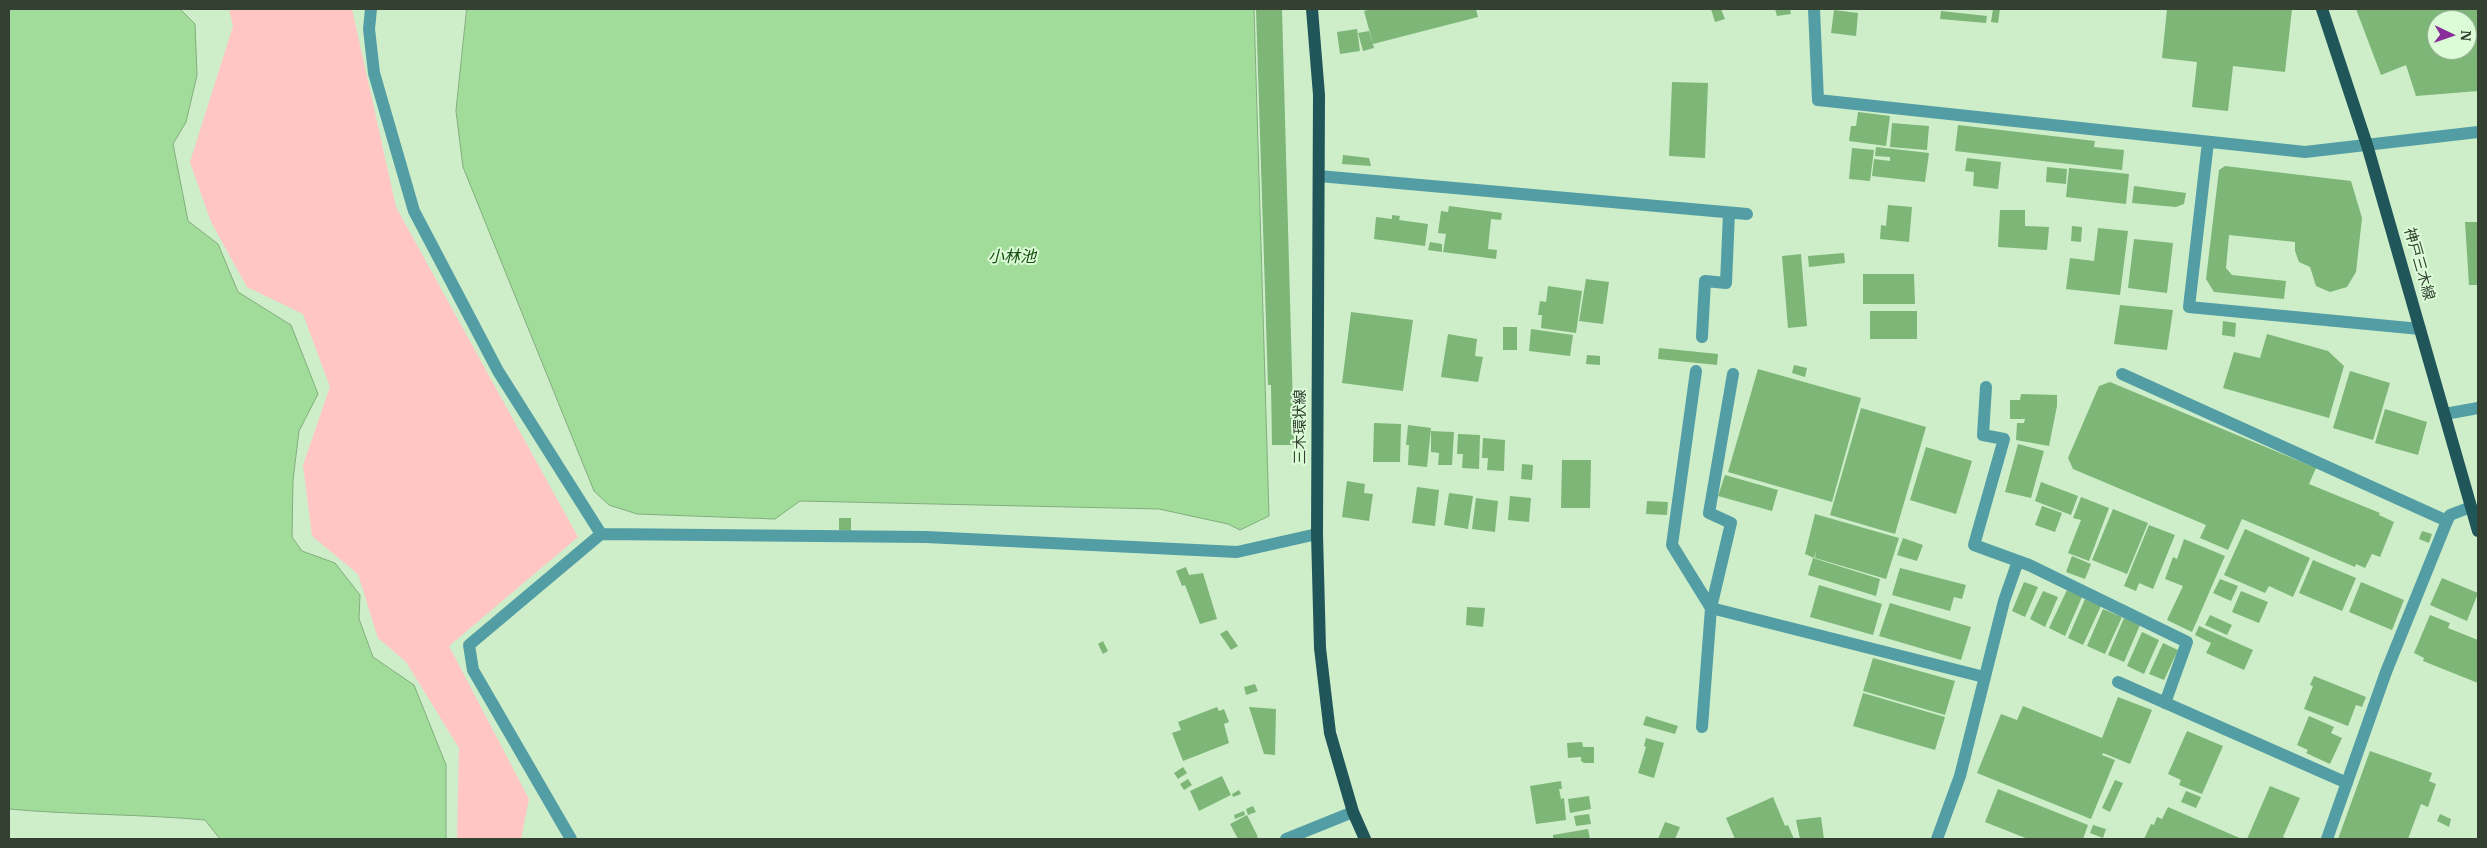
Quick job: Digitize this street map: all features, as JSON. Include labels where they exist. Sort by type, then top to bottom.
[{"type":"main road","name":"三木環状線","points":[[1312,9],[1319,96],[1317,534],[1320,648],[1330,733],[1353,812],[1365,839]]},
{"type":"main road","name":"神戸三木線","points":[[2322,9],[2367,145],[2478,531]]},
{"type":"street","points":[[370,9],[369,30],[374,73],[414,211],[498,371],[601,534]]},
{"type":"street","points":[[1814,9],[1818,100],[2305,152],[2478,132]]},
{"type":"street","points":[[2208,142],[2189,307],[2420,329]]},
{"type":"street","points":[[1319,176],[1747,214]]},
{"type":"street","points":[[1702,337],[1705,281],[1726,283],[1729,212]]},
{"type":"street","points":[[1696,372],[1672,546],[1711,608],[1984,677]]},
{"type":"street","points":[[1702,727],[1711,608],[1731,523],[1709,513],[1733,374]]},
{"type":"street","points":[[2122,374],[2448,521]]},
{"type":"street","points":[[1986,387],[1983,435],[2004,439],[1974,545],[2024,563],[2187,642],[2165,703]]},
{"type":"street","points":[[2445,414],[2478,408]]},
{"type":"street","points":[[2327,839],[2386,672],[2450,515],[2471,507]]},
{"type":"street","points":[[571,839],[473,670],[469,646],[601,534],[926,537],[1237,552],[1317,534]]},
{"type":"street","points":[[1937,839],[1960,776],[2004,601],[2024,563]]},
{"type":"street","points":[[2118,682],[2347,783]]},
{"type":"street","points":[[1286,839],[1353,812]]},
{"type":"shaded area","points":[[229,9],[352,9],[396,207],[578,537],[449,646],[529,799],[521,839],[457,839],[459,748],[406,662],[378,638],[358,574],[312,536],[303,465],[330,387],[303,314],[247,287],[211,222],[190,162],[233,26]]},
{"type":"water","points":[[9,9],[180,9],[195,24],[197,75],[186,122],[173,144],[188,221],[218,244],[238,292],[291,325],[318,394],[299,431],[293,480],[292,537],[302,551],[335,563],[360,595],[359,619],[373,657],[414,685],[446,765],[446,839],[220,839],[205,820],[9,809]]},
{"type":"water","name":"小林池","points":[[467,9],[1254,9],[1269,516],[1240,530],[1228,524],[1159,509],[800,501],[775,519],[637,514],[609,505],[594,491],[463,167],[456,111]]},
{"type":"building","points":[[1256,9],[1282,9],[1294,445],[1272,445],[1271,385],[1268,385]]},
{"type":"building","points":[[1371,9],[1476,9],[1478,17],[1373,44],[1364,11]]},
{"type":"building","points":[[1711,9],[1721,9],[1725,19],[1715,22]]},
{"type":"building","points":[[1775,9],[1790,9],[1791,14],[1777,16]]},
{"type":"building","points":[[1993,9],[2000,9],[1998,23],[1991,22]]},
{"type":"building","points":[[2167,9],[2292,9],[2285,72],[2233,66],[2228,111],[2192,107],[2197,62],[2162,58]]},
{"type":"building","points":[[2356,9],[2478,9],[2478,91],[2416,96],[2406,65],[2381,75]]},
{"type":"building","points":[[1834,10],[1858,13],[1856,36],[1831,33]]},
{"type":"building","points":[[1941,11],[1987,16],[1986,23],[1940,19]]},
{"type":"building","points":[[1357,29],[1360,51],[1340,54],[1337,32]]},
{"type":"building","points":[[1369,31],[1374,48],[1363,51],[1358,33]]},
{"type":"building","points":[[1672,82],[1708,83],[1705,158],[1669,156]]},
{"type":"building","points":[[1858,112],[1890,116],[1886,146],[1849,141],[1851,126],[1856,126]]},
{"type":"building","points":[[1892,123],[1929,126],[1927,150],[1890,147]]},
{"type":"building","points":[[1958,125],[2095,141],[2094,147],[2124,150],[2122,170],[1955,151]]},
{"type":"building","points":[[1876,147],[1929,153],[1925,182],[1872,176],[1874,159],[1890,161],[1890,157],[1875,156]]},
{"type":"building","points":[[1852,148],[1874,150],[1870,181],[1849,179]]},
{"type":"building","points":[[1343,155],[1369,158],[1371,166],[1342,164]]},
{"type":"building","points":[[1967,158],[2001,162],[1998,189],[1973,186],[1974,172],[1965,171]]},
{"type":"building","points":[[2225,166],[2351,181],[2362,218],[2356,272],[2347,287],[2330,292],[2316,286],[2310,267],[2299,262],[2295,251],[2295,242],[2229,235],[2226,268],[2232,275],[2286,281],[2284,299],[2214,292],[2206,279],[2219,170]]},
{"type":"building","points":[[2047,167],[2067,169],[2066,184],[2046,182]]},
{"type":"building","points":[[2069,168],[2129,174],[2126,204],[2066,197]]},
{"type":"building","points":[[2134,186],[2186,193],[2184,204],[2176,207],[2132,203]]},
{"type":"building","points":[[1888,205],[1912,207],[1909,242],[1880,239],[1881,225],[1886,226]]},
{"type":"building","points":[[1449,206],[1502,213],[1501,220],[1491,219],[1488,249],[1497,250],[1496,259],[1443,252],[1446,234],[1438,233],[1441,211],[1448,212]]},
{"type":"building","points":[[2000,210],[2025,210],[2025,226],[2049,227],[2047,250],[1998,247]]},
{"type":"building","points":[[1392,215],[1400,216],[1399,220],[1428,224],[1425,246],[1374,239],[1376,217],[1392,219]]},
{"type":"building","points":[[2465,222],[2478,222],[2478,285],[2469,285]]},
{"type":"building","points":[[2072,226],[2082,227],[2081,242],[2071,241]]},
{"type":"building","points":[[2098,228],[2128,231],[2120,295],[2066,289],[2070,258],[2094,261]]},
{"type":"building","points":[[2134,239],[2173,243],[2167,293],[2128,288]]},
{"type":"building","points":[[1430,242],[1442,244],[1442,252],[1428,250]]},
{"type":"building","points":[[1844,253],[1845,263],[1809,267],[1808,256]]},
{"type":"building","points":[[1801,254],[1807,326],[1788,328],[1782,256]]},
{"type":"building","points":[[1863,274],[1914,274],[1915,304],[1863,304]]},
{"type":"building","points":[[1586,279],[1609,282],[1603,324],[1579,321]]},
{"type":"building","points":[[1548,286],[1582,291],[1576,333],[1541,328],[1542,315],[1538,315],[1540,301],[1546,302]]},
{"type":"building","points":[[2120,305],[2173,310],[2167,350],[2114,344]]},
{"type":"building","points":[[1870,311],[1917,311],[1917,339],[1870,339]]},
{"type":"building","points":[[1351,312],[1413,320],[1403,391],[1342,383]]},
{"type":"building","points":[[2223,321],[2236,323],[2235,337],[2222,335]]},
{"type":"building","points":[[1503,327],[1517,327],[1517,350],[1503,350]]},
{"type":"building","points":[[1531,329],[1573,335],[1570,356],[1529,351]]},
{"type":"building","points":[[1448,334],[1477,339],[1475,356],[1483,357],[1478,382],[1441,377]]},
{"type":"building","points":[[2267,334],[2328,351],[2344,366],[2329,418],[2223,388],[2234,352],[2260,358]]},
{"type":"building","points":[[1659,348],[1718,354],[1717,365],[1658,359]]},
{"type":"building","points":[[1587,355],[1600,356],[1600,365],[1586,364]]},
{"type":"building","points":[[1794,365],[1807,368],[1805,377],[1792,373]]},
{"type":"building","points":[[1758,369],[1861,398],[1832,502],[1728,472]]},
{"type":"building","points":[[2350,371],[2390,383],[2373,440],[2333,428]]},
{"type":"building","points":[[2110,382],[2316,468],[2309,484],[2380,513],[2379,515],[2394,522],[2380,557],[2372,554],[2365,568],[2356,564],[2355,567],[2242,519],[2228,550],[2200,538],[2206,525],[2073,469],[2068,458],[2099,386]]},
{"type":"building","points":[[2021,394],[2057,395],[2057,406],[2049,446],[2016,440],[2017,423],[2024,423],[2025,419],[2010,419],[2010,400],[2020,400]]},
{"type":"building","points":[[1861,408],[1926,427],[1895,534],[1830,515]]},
{"type":"building","points":[[2385,409],[2427,422],[2418,455],[2375,443]]},
{"type":"building","points":[[1374,423],[1401,424],[1400,462],[1373,462]]},
{"type":"building","points":[[1408,425],[1431,428],[1427,467],[1408,465],[1409,445],[1406,445]]},
{"type":"building","points":[[1431,431],[1454,432],[1452,465],[1438,465],[1439,453],[1431,452]]},
{"type":"building","points":[[1458,434],[1480,435],[1479,469],[1462,468],[1463,454],[1457,454]]},
{"type":"building","points":[[1483,438],[1505,440],[1504,471],[1487,470],[1488,458],[1482,458]]},
{"type":"building","points":[[2018,444],[2044,451],[2031,498],[2005,492]]},
{"type":"building","points":[[1926,447],[1972,461],[1956,514],[1910,500]]},
{"type":"building","points":[[1562,460],[1591,460],[1590,508],[1561,508]]},
{"type":"building","points":[[1522,464],[1533,465],[1532,480],[1521,479]]},
{"type":"building","points":[[1725,475],[1778,490],[1772,511],[1718,496]]},
{"type":"building","points":[[1347,481],[1365,484],[1364,493],[1373,494],[1369,521],[1342,517]]},
{"type":"building","points":[[2041,482],[2078,496],[2071,515],[2035,501]]},
{"type":"building","points":[[1417,487],[1439,490],[1435,526],[1412,523]]},
{"type":"building","points":[[1449,493],[1473,496],[1468,529],[1444,525]]},
{"type":"building","points":[[1510,496],[1531,498],[1529,522],[1508,520]]},
{"type":"building","points":[[2081,497],[2109,508],[2089,561],[2068,553],[2081,520],[2073,518]]},
{"type":"building","points":[[1476,498],[1498,501],[1495,532],[1472,529]]},
{"type":"building","points":[[1647,501],[1668,502],[1667,515],[1646,514]]},
{"type":"building","points":[[2042,506],[2062,513],[2055,532],[2035,525]]},
{"type":"building","points":[[2113,509],[2148,523],[2127,574],[2092,560]]},
{"type":"building","points":[[1815,514],[1899,538],[1886,579],[1815,558],[1816,551],[1814,558],[1805,554]]},
{"type":"building","points":[[839,518],[851,518],[851,531],[839,530]]},
{"type":"building","points":[[2149,525],[2175,535],[2153,589],[2139,583],[2136,591],[2124,586]]},
{"type":"building","points":[[2245,529],[2310,558],[2293,597],[2269,586],[2265,593],[2224,575]]},
{"type":"building","points":[[2422,531],[2432,534],[2429,543],[2419,539]]},
{"type":"building","points":[[1903,538],[1923,545],[1917,561],[1897,555]]},
{"type":"building","points":[[2184,539],[2225,556],[2192,632],[2167,620],[2183,586],[2165,579],[2173,557],[2177,559]]},
{"type":"building","points":[[2072,556],[2091,564],[2085,579],[2066,572]]},
{"type":"building","points":[[1813,558],[1880,579],[1876,596],[1808,575]]},
{"type":"building","points":[[2313,560],[2356,578],[2342,611],[2299,593]]},
{"type":"building","points":[[1186,567],[1189,575],[1203,573],[1217,619],[1200,624],[1185,585],[1182,586],[1176,571]]},
{"type":"building","points":[[1900,568],[1966,585],[1962,599],[1954,597],[1950,611],[1892,595]]},
{"type":"building","points":[[2442,578],[2478,593],[2467,621],[2430,605]]},
{"type":"building","points":[[2220,579],[2238,586],[2231,601],[2213,593]]},
{"type":"building","points":[[2024,582],[2038,587],[2025,617],[2012,611]]},
{"type":"building","points":[[2361,582],[2404,600],[2392,630],[2349,612]]},
{"type":"building","points":[[1819,585],[1882,604],[1873,635],[1810,617]]},
{"type":"building","points":[[2067,590],[2082,597],[2065,636],[2049,628]]},
{"type":"building","points":[[2043,591],[2058,597],[2045,627],[2030,619]]},
{"type":"building","points":[[2241,591],[2268,602],[2259,623],[2232,612]]},
{"type":"building","points":[[2085,599],[2101,606],[2083,645],[2068,638]]},
{"type":"building","points":[[1890,603],[1971,627],[1961,660],[1879,636]]},
{"type":"building","points":[[1467,607],[1485,608],[1483,627],[1466,625]]},
{"type":"building","points":[[2103,609],[2122,617],[2105,654],[2087,646]]},
{"type":"building","points":[[2210,615],[2232,625],[2227,635],[2205,625]]},
{"type":"building","points":[[2430,615],[2450,623],[2448,628],[2478,640],[2478,683],[2423,661],[2424,658],[2414,653]]},
{"type":"building","points":[[2124,618],[2140,625],[2124,662],[2108,655]]},
{"type":"building","points":[[2199,626],[2253,650],[2244,670],[2206,653],[2211,643],[2195,635]]},
{"type":"building","points":[[1227,630],[1238,646],[1231,650],[1220,634]]},
{"type":"building","points":[[2142,632],[2159,640],[2144,674],[2127,666]]},
{"type":"building","points":[[1103,641],[1108,651],[1103,654],[1098,644]]},
{"type":"building","points":[[2163,643],[2178,650],[2164,680],[2149,674]]},
{"type":"building","points":[[1873,658],[1955,681],[1945,715],[1863,691]]},
{"type":"building","points":[[2314,676],[2366,697],[2362,707],[2356,705],[2348,726],[2304,709],[2313,686],[2310,685]]},
{"type":"building","points":[[1255,684],[1258,691],[1246,695],[1244,687]]},
{"type":"building","points":[[1863,693],[1945,717],[1935,750],[1853,726]]},
{"type":"building","points":[[2118,697],[2152,710],[2130,764],[2103,753],[2102,755],[2115,760],[2091,819],[1977,773],[2001,714],[2017,720],[2023,706],[2102,738]]},
{"type":"building","points":[[1217,707],[1219,711],[1224,709],[1229,722],[1224,724],[1229,743],[1183,761],[1172,733],[1181,730],[1178,722]]},
{"type":"building","points":[[1249,707],[1276,709],[1275,755],[1264,754]]},
{"type":"building","points":[[1646,716],[1678,726],[1675,734],[1643,725]]},
{"type":"building","points":[[2309,716],[2334,727],[2331,733],[2342,738],[2330,764],[2306,753],[2308,750],[2297,745]]},
{"type":"building","points":[[2187,731],[2223,746],[2202,794],[2179,785],[2181,780],[2168,774]]},
{"type":"building","points":[[1646,738],[1664,743],[1654,778],[1638,773],[1646,747],[1644,746]]},
{"type":"building","points":[[1582,742],[1583,747],[1594,747],[1594,763],[1584,763],[1581,761],[1581,757],[1568,758],[1567,743]]},
{"type":"building","points":[[2370,751],[2432,773],[2429,781],[2436,784],[2428,807],[2421,804],[2408,839],[2338,839]]},
{"type":"building","points":[[1183,767],[1187,773],[1178,779],[1174,773]]},
{"type":"building","points":[[1222,776],[1231,795],[1199,811],[1190,791]]},
{"type":"building","points":[[1188,779],[1192,785],[1184,790],[1180,784]]},
{"type":"building","points":[[2115,780],[2123,783],[2110,812],[2102,808]]},
{"type":"building","points":[[1561,781],[1562,789],[1559,789],[1561,799],[1564,798],[1566,820],[1536,824],[1530,786]]},
{"type":"building","points":[[2270,786],[2300,798],[2283,837],[2288,839],[2247,839]]},
{"type":"building","points":[[1998,789],[2088,825],[2083,839],[2028,839],[1985,822]]},
{"type":"building","points":[[1239,790],[1241,794],[1233,797],[1232,794]]},
{"type":"building","points":[[2186,791],[2201,797],[2196,808],[2181,802]]},
{"type":"building","points":[[1589,796],[1591,809],[1570,813],[1568,799]]},
{"type":"building","points":[[1773,797],[1785,826],[1788,825],[1794,839],[1735,839],[1726,818]]},
{"type":"building","points":[[1253,806],[1256,812],[1248,815],[1246,809]]},
{"type":"building","points":[[2168,807],[2242,839],[2144,839],[2151,824],[2154,825],[2157,817],[2162,819]]},
{"type":"building","points":[[1244,811],[1245,815],[1235,819],[1234,815]]},
{"type":"building","points":[[1589,814],[1591,824],[1576,826],[1574,816]]},
{"type":"building","points":[[2440,814],[2451,819],[2449,827],[2437,821]]},
{"type":"building","points":[[1247,815],[1258,839],[1238,839],[1230,824]]},
{"type":"building","points":[[1821,817],[1824,839],[1800,839],[1796,820]]},
{"type":"building","points":[[1665,822],[1680,827],[1675,839],[1658,839]]},
{"type":"building","points":[[2093,825],[2106,829],[2103,838],[2090,833]]},
{"type":"building","points":[[1588,829],[1590,839],[1553,839],[1553,835]]}]
